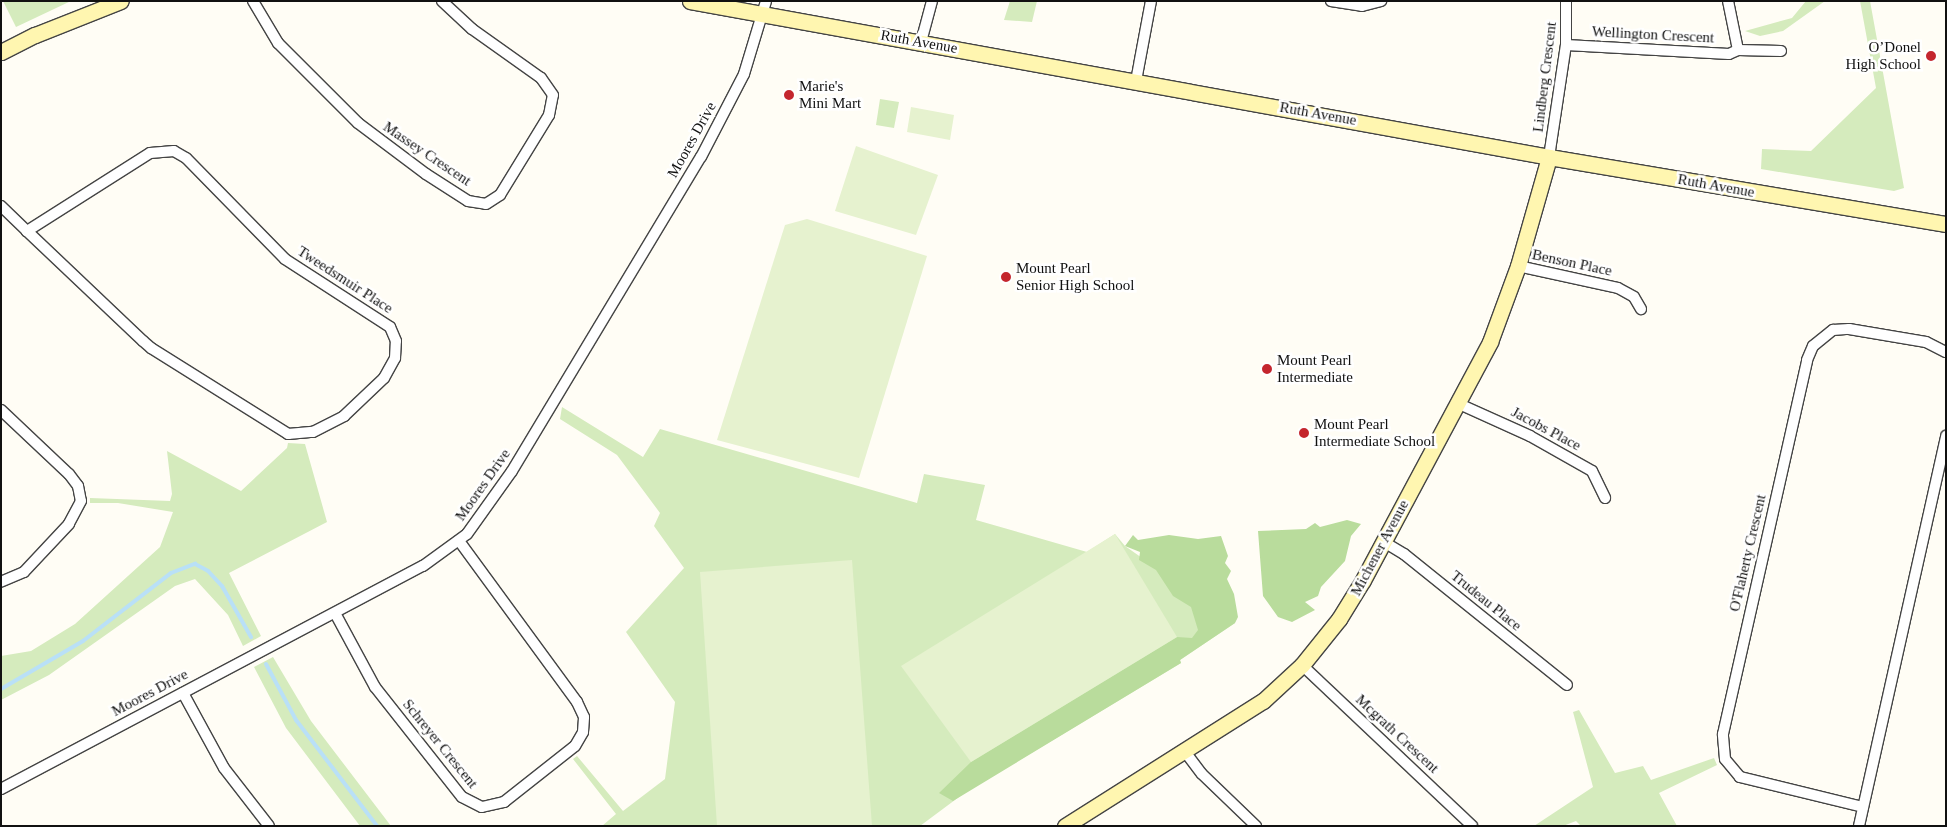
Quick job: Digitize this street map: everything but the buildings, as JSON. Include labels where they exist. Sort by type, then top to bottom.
[{"type":"main road","name":"Ruth Avenue","points":[[690,1],[764,8],[921,42],[1549,157],[1946,224]]},
{"type":"main road","points":[[1,52],[111,3]]},
{"type":"main road","name":"Michener Avenue","points":[[1065,826],[1186,753],[1263,701],[1302,665],[1339,620],[1384,542],[1490,342],[1518,266],[1549,157]]},
{"type":"street","name":"Massey Crescent","points":[[253,1],[278,42],[358,123],[426,174],[468,201],[486,204],[500,195],[549,114],[553,95],[541,78],[472,29],[442,1]]},
{"type":"street","points":[[921,42],[932,1]]},
{"type":"street","points":[[1136,81],[1151,1]]},
{"type":"street","points":[[1331,1],[1362,6],[1381,1]]},
{"type":"street","name":"Lindberg Crescent","points":[[1549,157],[1566,45],[1566,1]]},
{"type":"street","name":"Wellington Crescent","points":[[1728,1],[1738,50]]},
{"type":"street","name":"Moores Drive","points":[[1,789],[432,561],[459,541],[482,516],[502,487],[701,158],[744,74],[764,8]]},
{"type":"street","name":"Wellington Crescent","points":[[1566,45],[1724,54],[1738,50],[1781,51]]},
{"type":"street","name":"Tweedsmuir Place","points":[[1,206],[27,231],[159,354],[288,434],[313,432],[344,416],[384,378],[395,358],[396,341],[390,327],[285,259],[186,158],[174,150],[150,154],[27,231]]},
{"type":"street","name":"Benson Place","points":[[1518,266],[1618,288],[1634,296],[1642,309]]},
{"type":"street","name":"O'Flaherty Crescent","points":[[1863,807],[1740,777],[1725,759],[1724,734],[1807,360],[1813,346],[1824,334],[1849,329],[1926,342],[1946,352]]},
{"type":"street","name":"Jacobs Place","points":[[1457,403],[1530,436],[1592,471],[1605,498]]},
{"type":"street","points":[[1,410],[70,474],[78,486],[81,500],[69,524],[24,572],[1,582]]},
{"type":"street","points":[[1859,826],[1946,436]]},
{"type":"street","name":"Schreyer Crescent","points":[[335,613],[375,688],[462,797],[482,807],[504,802],[575,746],[583,732],[584,717],[577,702],[459,541]]},
{"type":"street","name":"Trudeau Place","points":[[1384,542],[1404,554],[1567,685]]},
{"type":"street","name":"Mcgrath Crescent","points":[[1302,665],[1472,826]]},
{"type":"street","points":[[182,693],[224,768],[269,826]]},
{"type":"street","points":[[1186,753],[1202,774],[1256,826]]},
{"type":"green space","points":[[3,1],[71,1],[16,27]]},
{"type":"green space","points":[[1010,1],[1037,1],[1032,22],[1004,20]]},
{"type":"green space","points":[[1806,1],[1825,1],[1783,31],[1760,36],[1745,31],[1792,18]]},
{"type":"green space","points":[[1860,1],[1870,1],[1904,188],[1894,191],[1761,169],[1762,149],[1811,151],[1876,88]]},
{"type":"green space","points":[[880,99],[899,102],[894,128],[876,125]]},
{"type":"green space","points":[[911,107],[954,115],[950,140],[907,132]]},
{"type":"green space","points":[[856,146],[938,175],[916,235],[835,211]]},
{"type":"green space","points":[[807,219],[927,256],[859,478],[717,440],[785,225]]},
{"type":"green space","points":[[562,407],[643,457],[660,429],[917,503],[924,474],[985,485],[976,520],[1087,552],[1115,534],[1125,546],[1235,623],[1180,660],[1181,663],[963,794],[920,826],[602,826],[616,814],[573,759],[577,756],[623,811],[665,779],[675,702],[626,632],[684,568],[654,526],[660,513],[617,455],[560,419]]},
{"type":"green space","points":[[288,443],[305,444],[327,522],[229,573],[261,636],[243,646],[228,615],[195,579],[175,586],[49,675],[1,700],[1,656],[31,651],[75,624],[160,547],[173,512],[118,503],[90,503],[90,498],[170,501],[172,494],[167,451],[241,491],[287,448]]},
{"type":"green space","points":[[1347,520],[1361,524],[1351,536],[1345,561],[1321,587],[1318,596],[1305,602],[1315,610],[1292,622],[1278,617],[1263,596],[1258,531],[1306,529],[1315,523],[1320,527]]},
{"type":"green space","points":[[1115,534],[1177,637],[971,762],[901,666]]},
{"type":"green space","points":[[1133,535],[1138,540],[1169,535],[1198,539],[1221,536],[1228,556],[1225,563],[1231,571],[1227,579],[1234,594],[1238,617],[1235,623],[1180,660],[1181,663],[953,801],[939,793],[971,762],[1177,637],[1192,638],[1198,630],[1191,607],[1173,596],[1156,570],[1139,560],[1140,552],[1125,546]]},
{"type":"green space","points":[[852,560],[872,826],[717,826],[700,572]]},
{"type":"green space","points":[[273,657],[311,721],[391,826],[360,826],[286,728],[254,667]]},
{"type":"green space","points":[[1579,710],[1615,773],[1643,766],[1651,780],[1714,758],[1717,765],[1659,793],[1677,826],[1581,826],[1576,821],[1563,826],[1534,826],[1593,787],[1573,712]]},
{"type":"waterway","points":[[1,689],[83,641],[171,573],[195,564],[208,571],[222,586],[251,637]]},
{"type":"waterway","points":[[266,664],[296,720],[377,826]]},
{"type":"place","name":"O’Donel High School","points":[[1931,56]]},
{"type":"place","name":"Marie's Mini Mart","points":[[789,95]]},
{"type":"place","name":"Mount Pearl Senior High School","points":[[1006,277]]},
{"type":"place","name":"Mount Pearl Intermediate","points":[[1267,369]]},
{"type":"place","name":"Mount Pearl Intermediate School","points":[[1304,433]]}]
